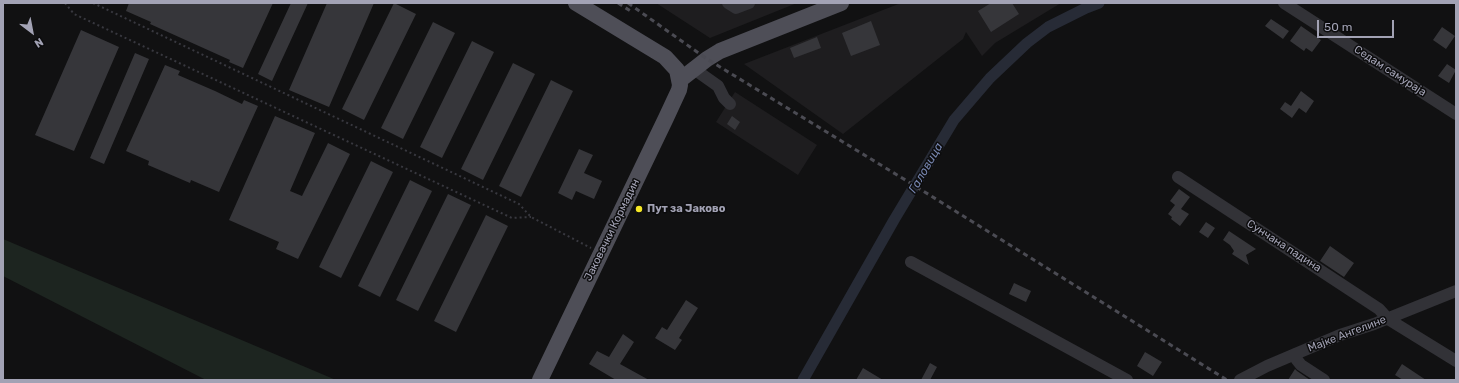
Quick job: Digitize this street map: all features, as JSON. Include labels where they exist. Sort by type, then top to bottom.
[{"type":"main road","points":[[581,6],[665,57],[675,66],[680,80],[720,51],[832,4]]},
{"type":"main road","name":"Јаковачки Кормадин","points":[[540,380],[679,90],[680,80]]},
{"type":"street","points":[[728,3],[736,8],[749,3]]},
{"type":"street","name":"Седам самураја","points":[[1284,3],[1456,114]]},
{"type":"street","points":[[694,69],[718,86],[724,98],[730,104]]},
{"type":"street","name":"Сунчана падина","points":[[1178,177],[1379,309],[1388,319],[1456,362]]},
{"type":"street","points":[[911,262],[1127,380]]},
{"type":"street","name":"Мајке Ангелине","points":[[1240,380],[1254,372],[1295,354],[1388,319],[1456,291]]},
{"type":"street","points":[[1295,354],[1301,365],[1324,380]]},
{"type":"path","points":[[64,3],[74,14],[512,218],[531,217]]},
{"type":"path","points":[[93,3],[519,204],[531,217],[601,253]]},
{"type":"shaded area","points":[[656,3],[797,3],[710,38]]},
{"type":"shaded area","points":[[901,3],[1061,3],[995,43],[982,56],[966,32],[963,39],[843,134],[744,64]]},
{"type":"shaded area","points":[[735,92],[817,145],[798,175],[716,122]]},
{"type":"shaded area","points":[[3,239],[336,380],[206,380],[3,276]]},
{"type":"building","points":[[129,3],[273,3],[243,68],[229,62],[230,60],[150,24],[151,22],[126,11]]},
{"type":"building","points":[[291,3],[308,3],[272,81],[258,74]]},
{"type":"building","points":[[327,3],[374,3],[329,107],[289,90]]},
{"type":"building","points":[[394,3],[416,14],[364,120],[342,109]]},
{"type":"building","points":[[991,3],[1012,3],[1019,14],[991,32],[978,11]]},
{"type":"building","points":[[1271,19],[1289,31],[1283,39],[1265,26]]},
{"type":"building","points":[[871,21],[880,45],[851,56],[842,33]]},
{"type":"building","points":[[433,22],[455,33],[403,139],[381,128]]},
{"type":"building","points":[[1301,26],[1321,40],[1312,52],[1306,48],[1304,51],[1290,41]]},
{"type":"building","points":[[1442,27],[1455,36],[1446,49],[1433,40]]},
{"type":"building","points":[[81,30],[119,47],[74,151],[35,135]]},
{"type":"building","points":[[817,37],[821,48],[794,58],[790,48]]},
{"type":"building","points":[[472,41],[494,52],[442,158],[420,147]]},
{"type":"building","points":[[135,53],[149,59],[104,164],[90,158]]},
{"type":"building","points":[[513,63],[535,74],[483,180],[461,169]]},
{"type":"building","points":[[1447,64],[1456,70],[1449,83],[1438,76]]},
{"type":"building","points":[[165,65],[180,71],[178,75],[242,104],[244,100],[258,106],[219,192],[191,180],[190,183],[148,165],[149,161],[126,151]]},
{"type":"building","points":[[551,80],[573,91],[521,197],[499,186]]},
{"type":"building","points":[[1301,91],[1314,101],[1306,113],[1299,108],[1292,118],[1280,109],[1285,102],[1291,106]]},
{"type":"building","points":[[275,116],[315,133],[290,191],[302,196],[328,143],[350,154],[298,259],[276,249],[279,242],[229,220]]},
{"type":"building","points":[[732,116],[740,122],[735,130],[727,124]]},
{"type":"building","points":[[579,149],[593,155],[584,173],[602,181],[594,199],[576,191],[572,200],[558,193]]},
{"type":"building","points":[[371,161],[393,172],[341,278],[319,267]]},
{"type":"building","points":[[410,180],[432,191],[380,297],[358,286]]},
{"type":"building","points":[[1179,189],[1190,197],[1181,209],[1189,214],[1180,226],[1171,219],[1172,217],[1168,214],[1175,205],[1170,201]]},
{"type":"building","points":[[448,194],[471,205],[418,311],[396,300]]},
{"type":"building","points":[[486,215],[508,226],[456,332],[434,321]]},
{"type":"building","points":[[1206,222],[1215,228],[1208,238],[1199,232]]},
{"type":"building","points":[[1229,231],[1256,249],[1246,255],[1249,265],[1232,254],[1234,251],[1230,245],[1223,240]]},
{"type":"building","points":[[1330,246],[1354,263],[1344,277],[1320,261]]},
{"type":"building","points":[[1014,283],[1031,291],[1026,302],[1009,294]]},
{"type":"building","points":[[686,300],[698,308],[679,338],[682,340],[675,350],[655,338],[662,327],[667,330]]},
{"type":"building","points":[[623,334],[634,342],[620,364],[649,380],[616,380],[589,364],[597,351],[609,357]]},
{"type":"building","points":[[1145,352],[1162,362],[1153,376],[1137,366]]},
{"type":"building","points":[[930,363],[937,367],[930,380],[921,380]]},
{"type":"building","points":[[1402,364],[1426,380],[1403,380],[1395,375]]},
{"type":"building","points":[[863,368],[883,380],[856,380]]},
{"type":"building","points":[[1295,369],[1297,371],[1310,380],[1288,380]]},
{"type":"waterway","name":"Галовица","points":[[803,380],[894,220],[954,120],[990,78],[1027,43],[1048,27],[1099,3]]},
{"type":"railway","points":[[618,3],[632,12]]},
{"type":"railway","points":[[628,3],[707,59],[907,181],[1227,380]]},
{"type":"place","name":"Пут за Јаково","points":[[639,209]]}]
